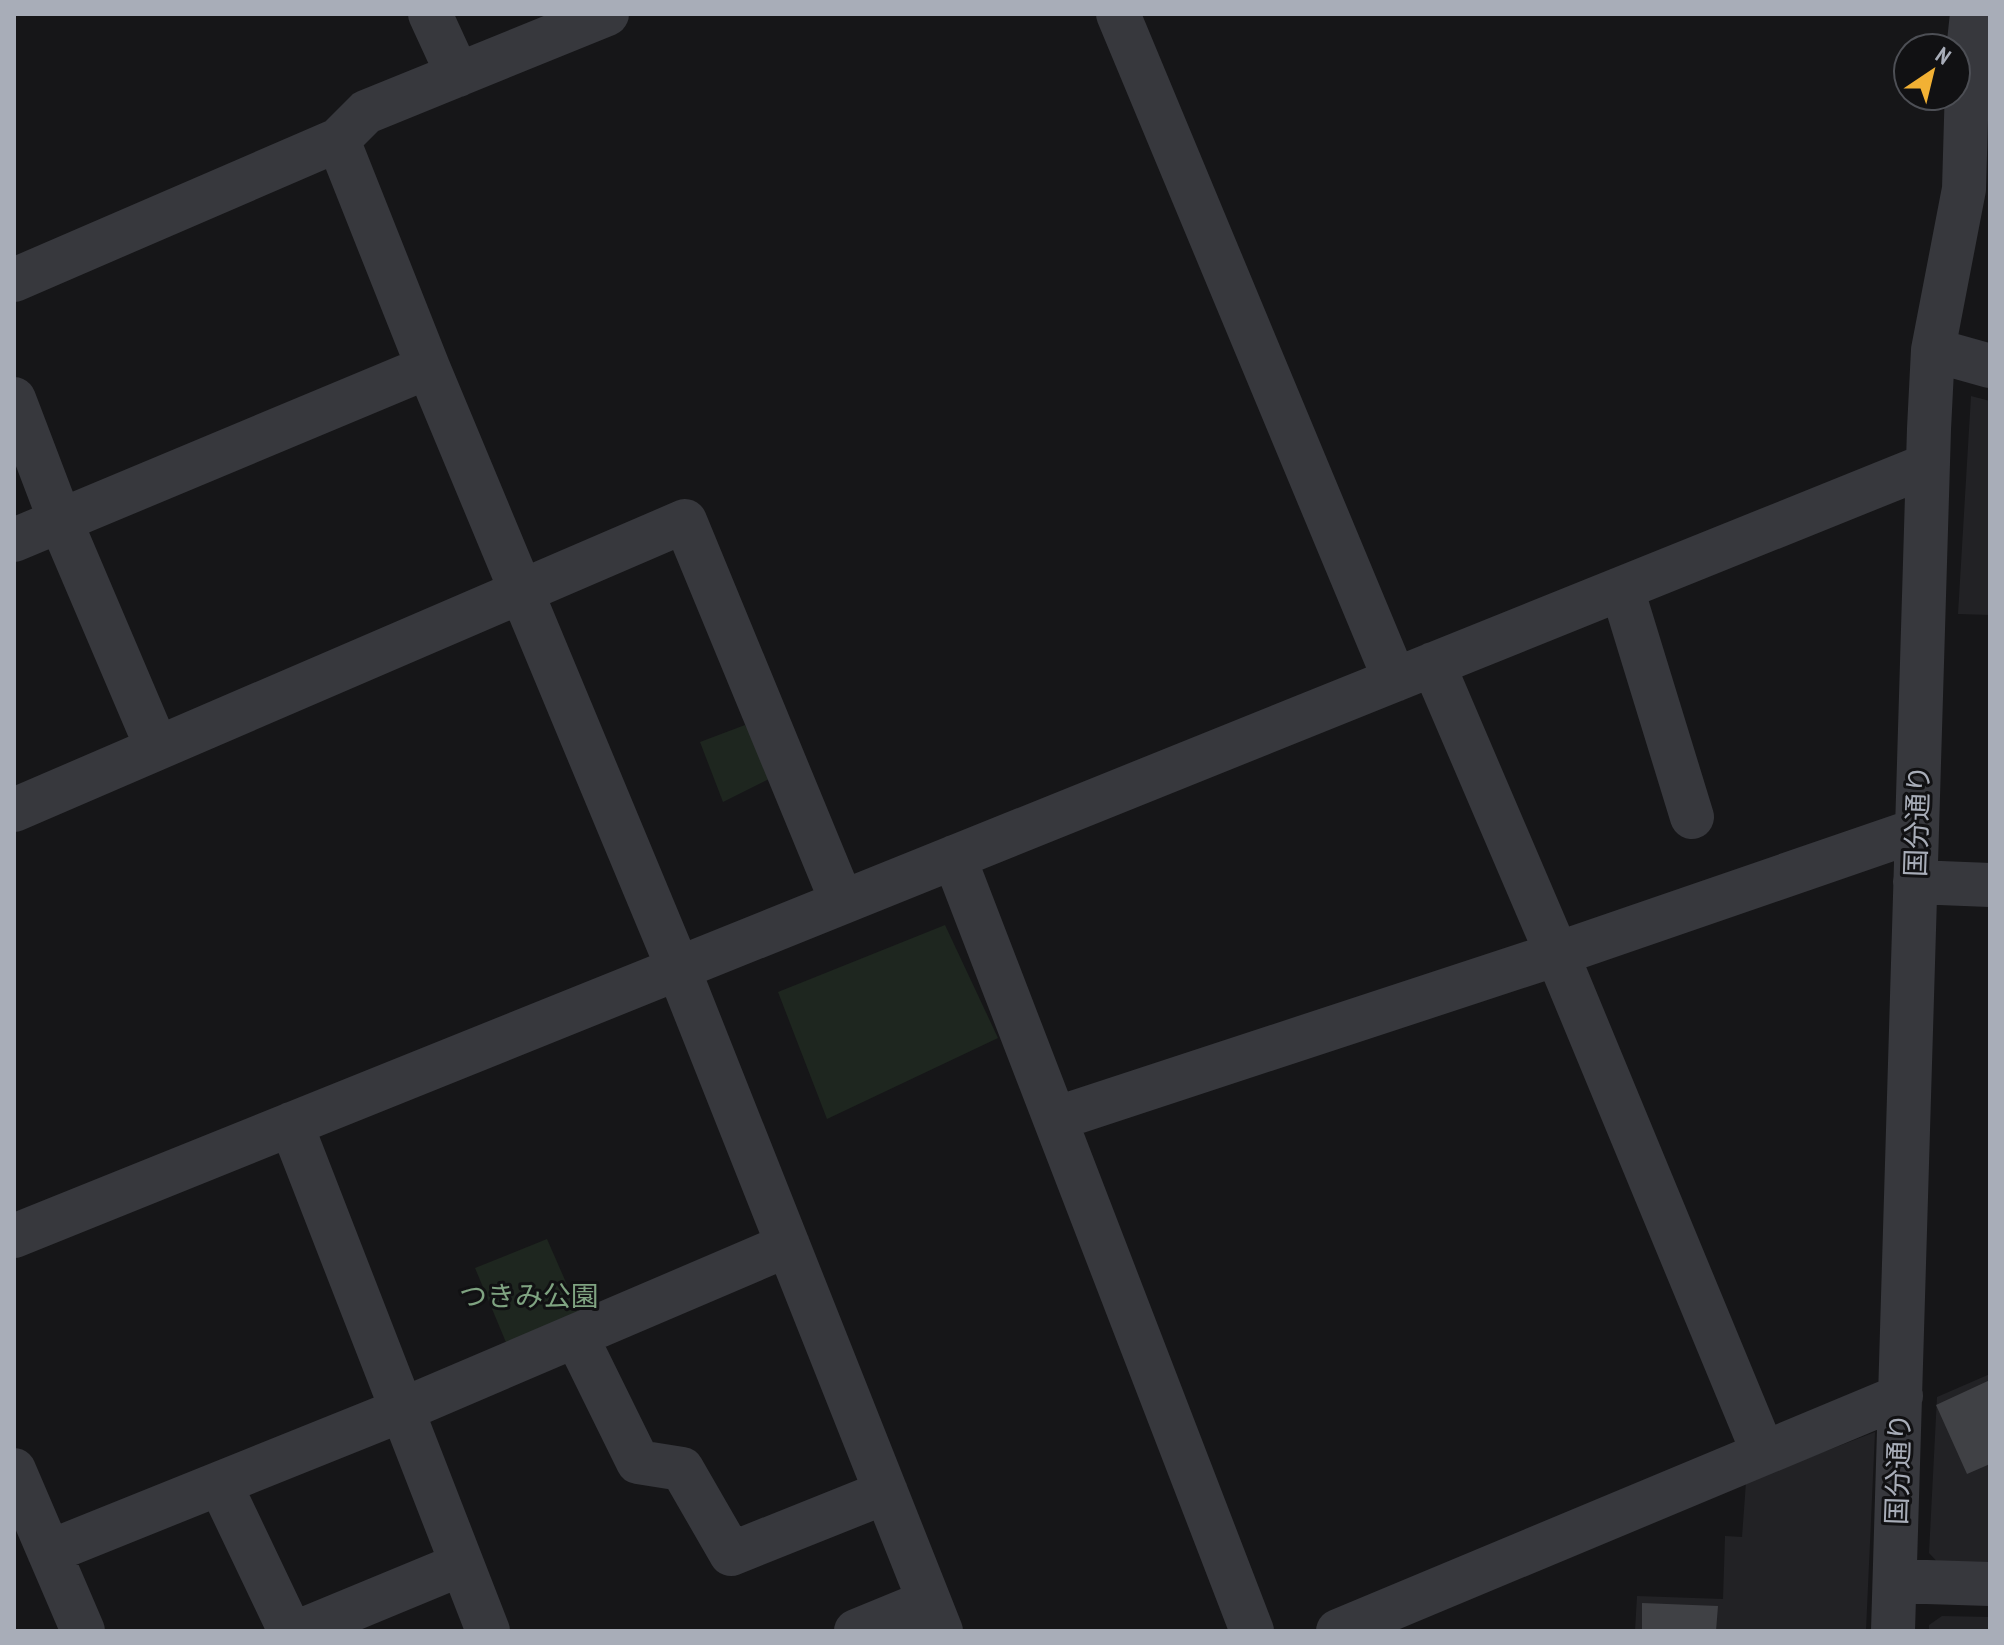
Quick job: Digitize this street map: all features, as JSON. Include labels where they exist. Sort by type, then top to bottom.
[{"type":"street","points":[[430,14],[458,75]]},
{"type":"street","points":[[14,280],[338,140],[366,112],[607,14]]},
{"type":"street","points":[[1118,14],[1414,672],[1557,954],[1763,1452]]},
{"type":"street","name":"国分通り","points":[[1893,1631],[1933,350],[1977,186],[1968,51],[1972,14]]},
{"type":"street","points":[[338,140],[428,367],[678,968],[935,1616],[856,1631]]},
{"type":"street","points":[[1933,350],[1990,366]]},
{"type":"street","points":[[14,540],[428,367]]},
{"type":"street","points":[[14,399],[60,520],[157,748]]},
{"type":"street","points":[[14,1236],[1928,465]]},
{"type":"street","points":[[14,810],[685,521],[842,902]]},
{"type":"street","points":[[1622,589],[1692,817]]},
{"type":"street","points":[[1055,1119],[1557,954],[1917,830]]},
{"type":"street","points":[[954,857],[1252,1631]]},
{"type":"street","points":[[1915,882],[1990,885]]},
{"type":"street","points":[[291,1124],[488,1631]]},
{"type":"street","points":[[33,1536],[220,1484],[788,1245]]},
{"type":"street","points":[[576,1336],[638,1462],[682,1469],[731,1554],[886,1492]]},
{"type":"street","points":[[1338,1631],[1901,1396]]},
{"type":"street","points":[[14,1470],[33,1536],[83,1631]]},
{"type":"street","points":[[220,1484],[290,1631]]},
{"type":"street","points":[[300,1631],[462,1564]]},
{"type":"street","points":[[1895,1581],[1990,1584]]},
{"type":"shaded area","points":[[1971,396],[1990,401],[1990,615],[1958,614]]},
{"type":"shaded area","points":[[1990,1374],[1990,1568],[1945,1570],[1929,1553],[1937,1397]]},
{"type":"shaded area","points":[[1875,1432],[1866,1631],[1635,1631],[1637,1596],[1723,1599],[1725,1536],[1742,1537],[1746,1482]]},
{"type":"shaded area","points":[[1942,1616],[1990,1617],[1990,1631],[1929,1631],[1929,1625]]},
{"type":"green space","points":[[745,725],[764,758],[771,778],[723,802],[700,742]]},
{"type":"green space","points":[[945,925],[998,1038],[827,1119],[778,992]]},
{"type":"green space","name":"つきみ公園","points":[[547,1239],[582,1319],[510,1352],[475,1268]]},
{"type":"building","points":[[1990,1380],[1990,1464],[1967,1474],[1936,1405]]},
{"type":"building","points":[[1642,1603],[1718,1606],[1716,1631],[1642,1631]]}]
